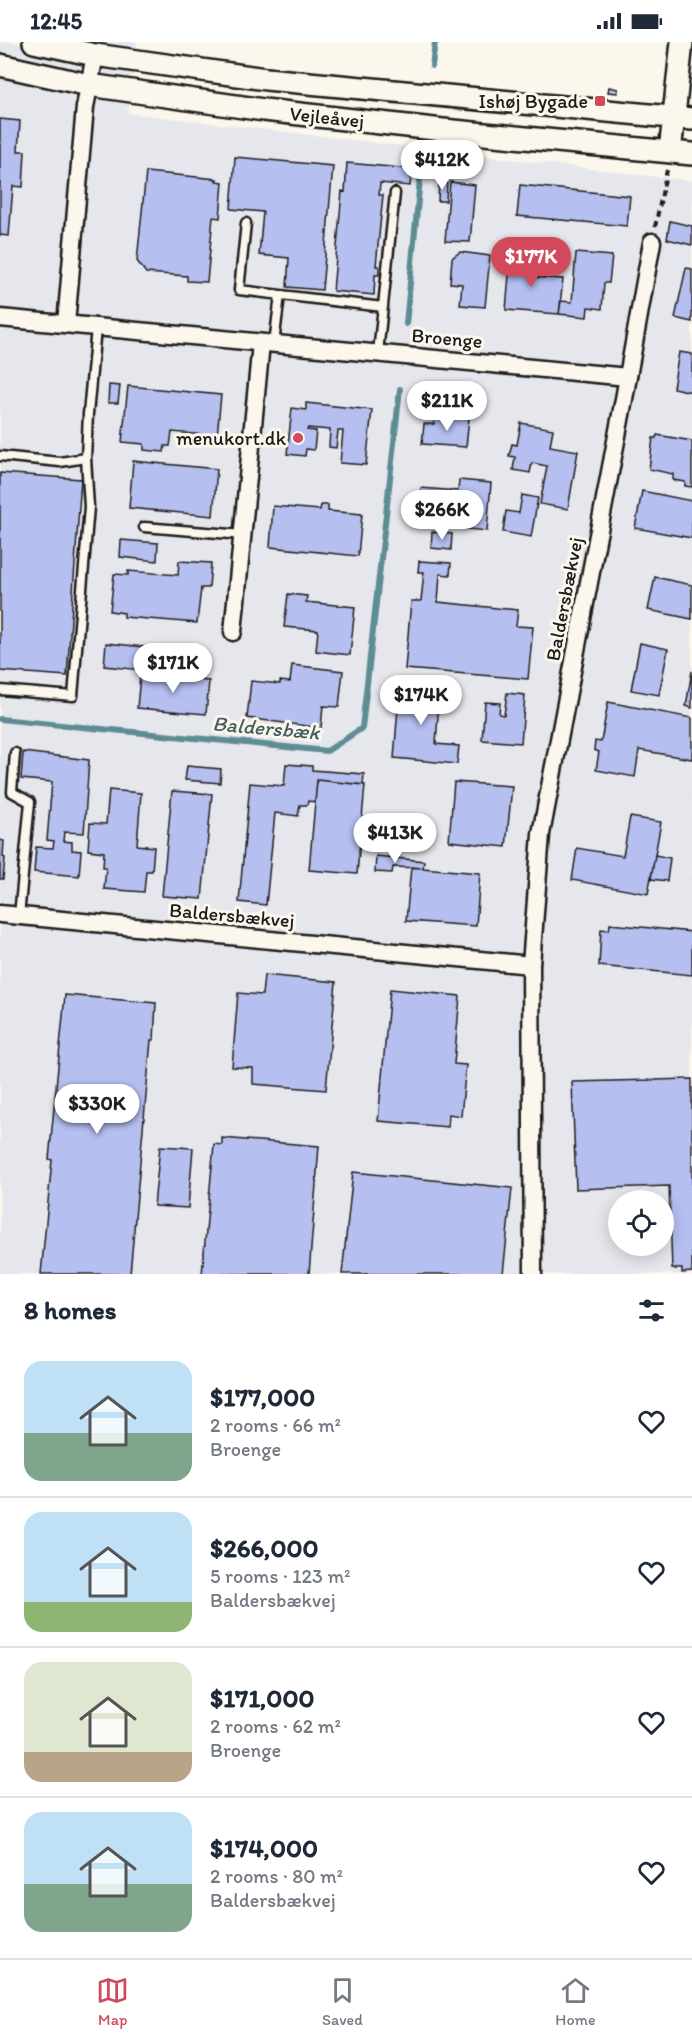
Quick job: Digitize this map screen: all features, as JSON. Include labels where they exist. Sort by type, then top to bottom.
[{"type":"street","name":"Vejleåvej","points":[[34,42],[266,79],[683,119]]},
{"type":"street","points":[[670,152],[683,119],[682,42]]},
{"type":"street","points":[[66,324],[84,119],[95,52]]},
{"type":"street","name":"Vejleåvej","points":[[0,65],[89,85],[264,110],[692,154]]},
{"type":"street","name":"Baldersbækvej","points":[[533,1274],[531,965],[541,834],[652,243]]},
{"type":"street","name":"Broenge","points":[[0,318],[628,377]]},
{"type":"street","points":[[233,632],[268,344]]},
{"type":"street","name":"Baldersbækvej","points":[[0,914],[531,965]]},
{"type":"lane","points":[[378,353],[395,193]]},
{"type":"lane","points":[[246,223],[239,290],[383,307]]},
{"type":"lane","points":[[268,344],[280,295]]},
{"type":"lane","points":[[0,690],[73,696],[89,507],[86,458],[96,328]]},
{"type":"lane","points":[[0,456],[60,462],[86,458]]},
{"type":"lane","points":[[144,527],[243,535]]},
{"type":"lane","points":[[15,753],[12,792],[30,802],[19,916]]},
{"type":"path","points":[[652,243],[670,152]]},
{"type":"shaded area","points":[[0,42],[137,42],[128,113],[692,181],[692,1274],[0,1274]]},
{"type":"building","points":[[609,87],[618,89],[617,93],[608,92]]},
{"type":"building","points":[[0,119],[20,121],[18,151],[25,151],[23,187],[13,186],[9,236],[0,235]]},
{"type":"building","points":[[235,157],[333,166],[322,290],[287,287],[289,258],[259,255],[263,212],[231,209]]},
{"type":"building","points":[[347,163],[412,169],[410,186],[380,183],[379,195],[383,195],[376,266],[379,266],[379,275],[375,275],[374,295],[333,291],[342,191],[345,192]]},
{"type":"building","points":[[146,172],[217,179],[216,181],[223,182],[220,218],[213,217],[207,282],[187,281],[187,276],[146,273],[137,261]]},
{"type":"building","points":[[439,181],[447,182],[446,201],[438,201]]},
{"type":"building","points":[[450,182],[475,185],[470,242],[445,241]]},
{"type":"building","points":[[520,185],[630,196],[627,226],[517,216]]},
{"type":"building","points":[[670,221],[692,226],[692,245],[667,239]]},
{"type":"building","points":[[460,252],[490,256],[485,307],[460,305],[462,284],[450,283],[452,258]]},
{"type":"building","points":[[511,252],[535,254],[533,277],[563,279],[559,314],[506,310]]},
{"type":"building","points":[[576,253],[612,256],[609,283],[604,283],[602,309],[588,307],[587,317],[559,314],[561,301],[572,302]]},
{"type":"building","points":[[686,268],[692,269],[692,322],[675,318]]},
{"type":"building","points":[[679,352],[692,354],[692,392],[673,388]]},
{"type":"building","points":[[109,385],[120,386],[118,403],[108,403]]},
{"type":"building","points":[[128,386],[221,395],[217,436],[172,432],[170,446],[165,446],[164,452],[144,450],[144,444],[122,442]]},
{"type":"building","points":[[306,403],[372,410],[366,465],[340,463],[343,431],[338,431],[336,448],[329,447],[330,430],[308,428],[307,430],[316,431],[314,450],[306,449],[305,456],[287,454],[292,408],[306,410]]},
{"type":"building","points":[[434,416],[469,418],[466,447],[422,444],[424,424],[434,424]]},
{"type":"building","points":[[521,423],[553,429],[550,446],[578,451],[568,509],[540,504],[547,466],[532,463],[530,473],[513,470],[515,457],[509,456],[512,444],[517,445]]},
{"type":"building","points":[[657,435],[692,441],[692,487],[685,486],[685,482],[673,480],[673,474],[649,469],[653,438]]},
{"type":"building","points":[[133,461],[217,469],[213,516],[129,508]]},
{"type":"building","points":[[0,473],[81,479],[67,676],[0,671]]},
{"type":"building","points":[[459,480],[491,483],[487,531],[418,524],[421,488],[458,491]]},
{"type":"building","points":[[642,491],[692,501],[692,538],[635,528]]},
{"type":"building","points":[[522,495],[538,498],[531,537],[503,532],[506,511],[519,513]]},
{"type":"building","points":[[321,505],[328,505],[328,511],[362,514],[358,556],[270,547],[273,506],[320,510]]},
{"type":"building","points":[[432,532],[452,534],[451,550],[431,548]]},
{"type":"building","points":[[121,540],[158,543],[157,561],[120,557]]},
{"type":"building","points":[[179,561],[211,563],[209,588],[201,588],[197,623],[124,617],[124,613],[110,611],[114,574],[128,575],[128,571],[178,575]]},
{"type":"building","points":[[419,561],[451,563],[450,575],[440,574],[438,602],[518,610],[516,626],[533,627],[528,679],[405,669],[411,601],[421,601],[424,572],[418,572]]},
{"type":"building","points":[[655,577],[692,585],[692,619],[648,610]]},
{"type":"building","points":[[288,594],[307,596],[306,602],[355,607],[350,655],[316,651],[318,630],[284,627]]},
{"type":"building","points":[[106,643],[144,647],[142,670],[104,666]]},
{"type":"building","points":[[640,643],[668,649],[659,695],[631,690]]},
{"type":"building","points":[[292,665],[343,671],[339,707],[323,706],[321,728],[247,718],[251,681],[280,684],[280,681],[290,682]]},
{"type":"building","points":[[692,671],[692,708],[686,706]]},
{"type":"building","points":[[140,675],[209,681],[206,714],[137,708]]},
{"type":"building","points":[[400,682],[440,686],[436,744],[459,746],[457,764],[394,758]]},
{"type":"building","points":[[507,693],[525,695],[521,743],[482,740],[485,702],[500,703],[499,714],[504,715]]},
{"type":"building","points":[[608,702],[692,718],[692,759],[639,750],[635,777],[596,770],[599,752],[594,750],[595,741],[601,742]]},
{"type":"building","points":[[23,752],[89,760],[84,833],[64,832],[63,841],[72,842],[72,850],[81,851],[79,876],[34,872],[36,847],[53,848],[54,841],[47,840],[52,782],[21,779]]},
{"type":"building","points":[[286,764],[312,766],[312,770],[364,774],[363,785],[317,780],[315,802],[308,801],[307,805],[300,805],[298,816],[275,813],[266,905],[239,902],[250,783],[284,786]]},
{"type":"building","points":[[187,766],[221,769],[220,783],[185,780]]},
{"type":"building","points":[[317,780],[365,785],[357,874],[309,870]]},
{"type":"building","points":[[454,782],[512,786],[506,847],[449,841]]},
{"type":"building","points":[[109,790],[141,793],[137,845],[154,847],[152,871],[146,871],[144,892],[104,889],[106,867],[103,867],[104,852],[88,850],[90,823],[106,824]]},
{"type":"building","points":[[172,791],[212,794],[202,899],[162,896]]},
{"type":"building","points":[[630,817],[661,822],[648,894],[572,880],[577,848],[623,856]]},
{"type":"building","points":[[0,840],[4,841],[3,879],[0,879]]},
{"type":"building","points":[[655,855],[670,858],[667,881],[651,879]]},
{"type":"building","points":[[376,856],[424,861],[423,868],[393,867],[392,873],[375,872]]},
{"type":"building","points":[[411,867],[480,873],[476,926],[406,921]]},
{"type":"building","points":[[610,924],[692,932],[692,975],[599,966],[601,929],[609,930]]},
{"type":"building","points":[[264,975],[336,982],[326,1090],[253,1084],[253,1068],[232,1067],[238,993],[262,995]]},
{"type":"building","points":[[390,989],[460,996],[454,1064],[466,1065],[461,1116],[449,1114],[448,1127],[378,1121]]},
{"type":"building","points":[[65,995],[156,1003],[130,1274],[41,1274],[52,1160],[49,1159]]},
{"type":"building","points":[[692,1079],[692,1272],[682,1273],[682,1269],[672,1269],[674,1190],[669,1190],[669,1186],[576,1189],[572,1082]]},
{"type":"building","points":[[222,1138],[319,1146],[309,1274],[202,1274],[214,1144],[222,1145]]},
{"type":"building","points":[[160,1146],[193,1148],[188,1208],[154,1206]]},
{"type":"building","points":[[353,1172],[512,1188],[503,1274],[342,1274]]},
{"type":"waterway","name":"Baldersbæk","points":[[432,66],[435,42]]},
{"type":"waterway","name":"Baldersbæk","points":[[406,324],[422,158]]},
{"type":"waterway","name":"Baldersbæk","points":[[0,719],[327,751],[362,728],[400,389]]},
{"type":"place","name":"Ishøj Bygade","points":[[600,101]]},
{"type":"place","name":"menukort.dk","points":[[298,438]]}]
